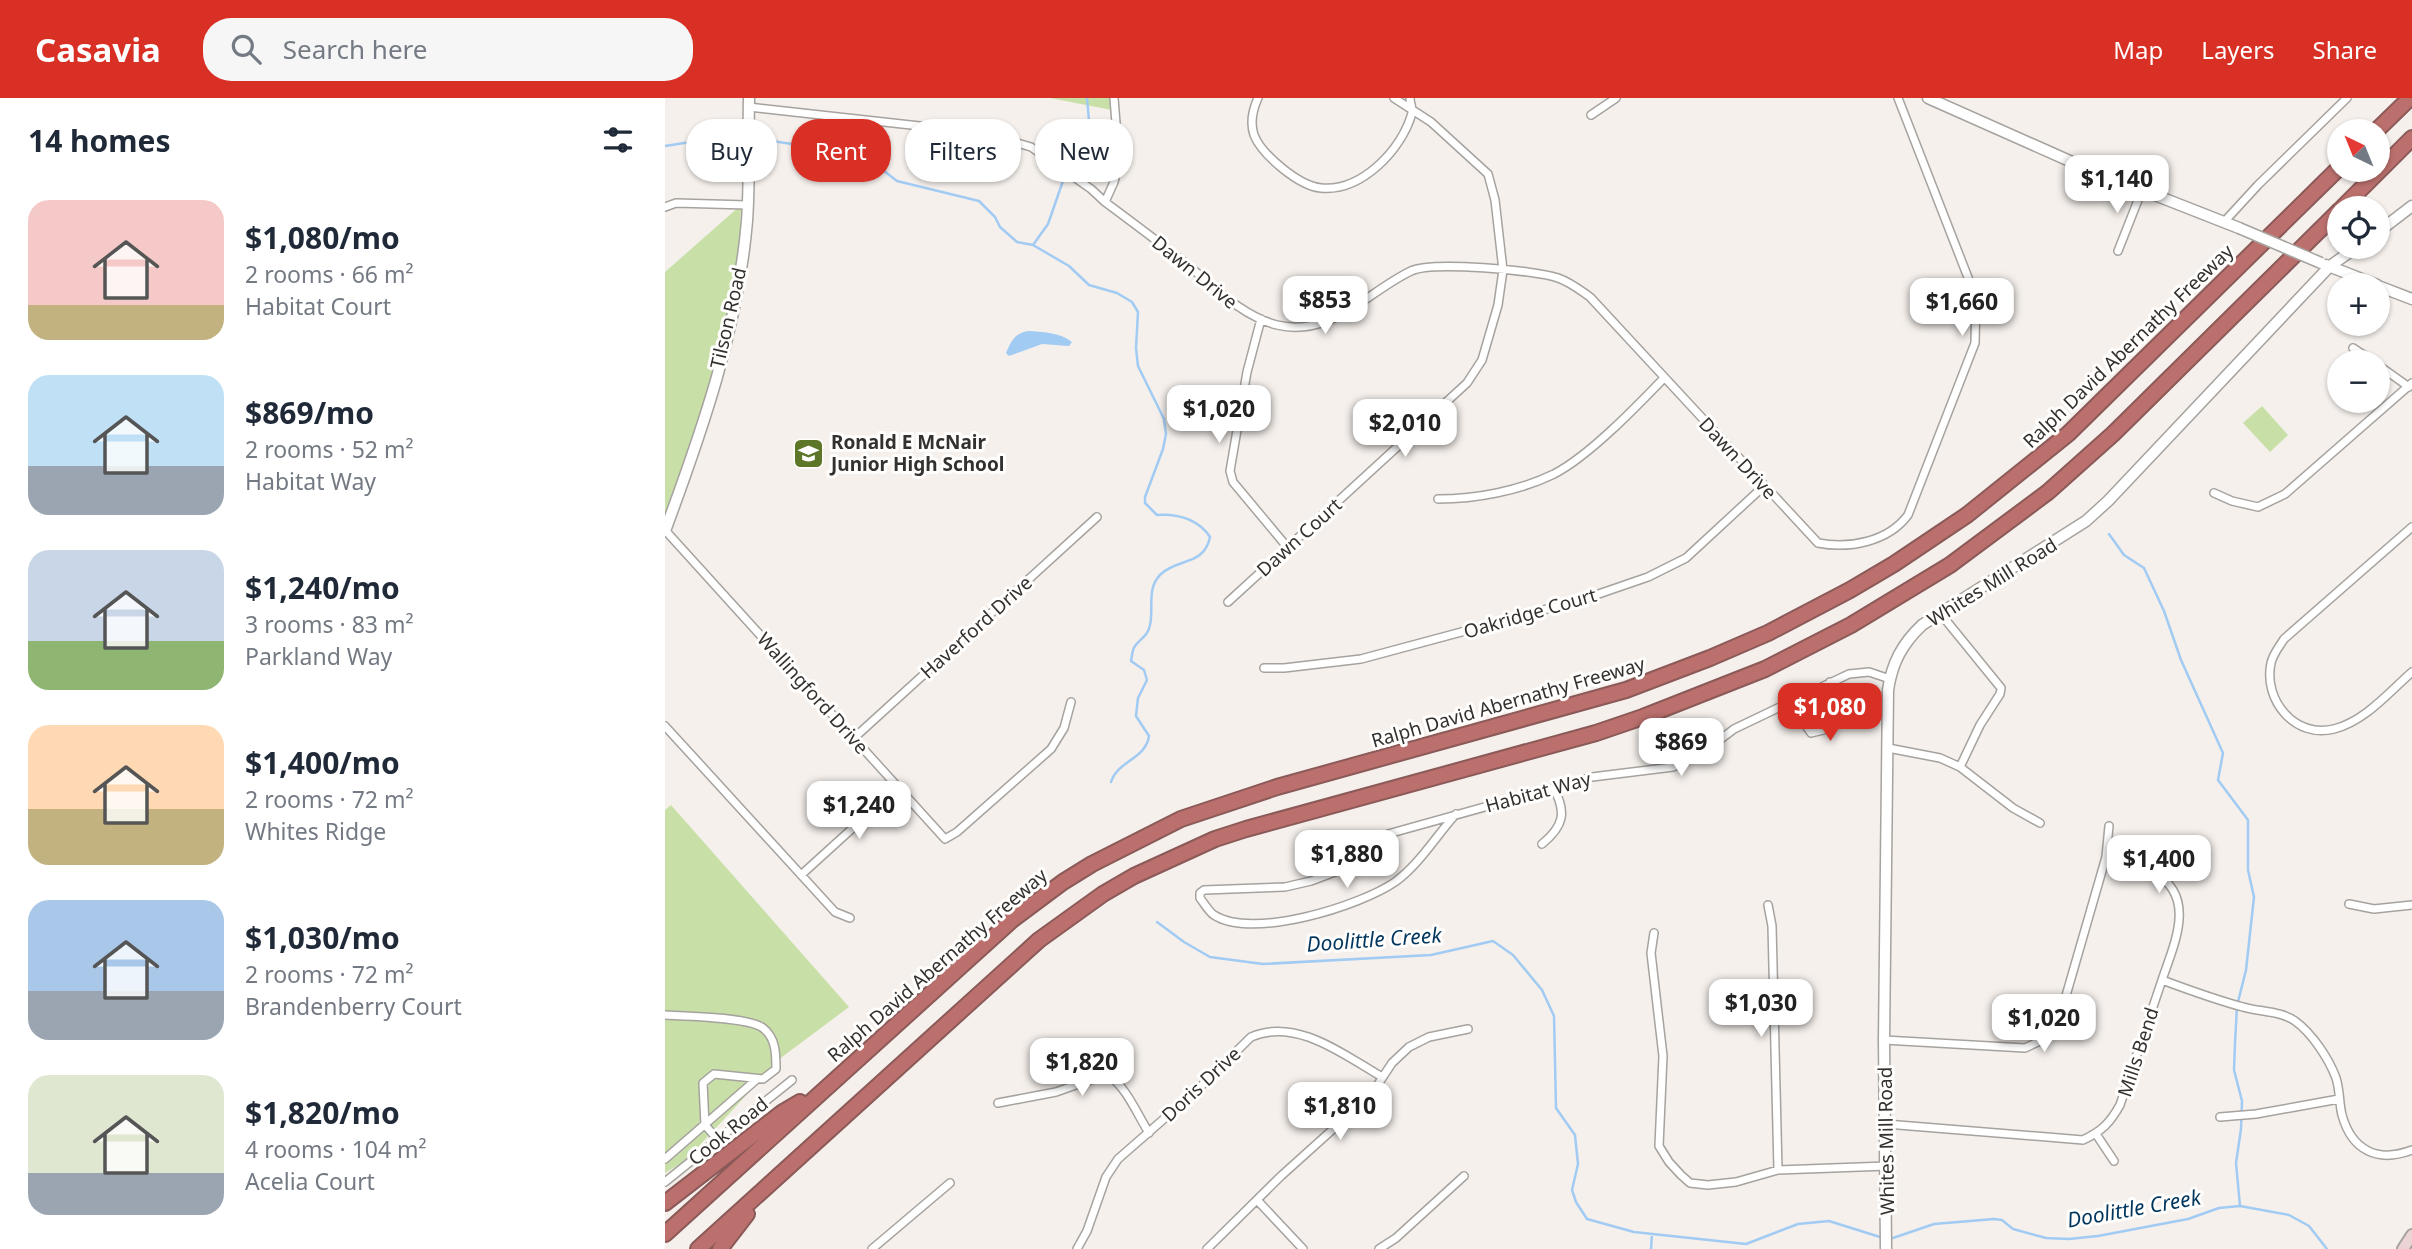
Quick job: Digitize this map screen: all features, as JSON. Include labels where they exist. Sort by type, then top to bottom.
[{"type":"highway","points":[[2388,119],[2410,98]]},
{"type":"highway","points":[[2354,196],[2412,138]]},
{"type":"highway","name":"Ralph David Abernathy Freeway","points":[[665,1234],[1035,902],[1091,864],[1150,832],[1244,796],[1551,712],[1671,674],[1768,633],[1894,564],[1967,515],[2068,434],[2327,180]]},
{"type":"highway","points":[[698,1249],[1039,940],[1103,894],[1151,867],[1215,839],[1246,829],[1596,733],[1687,702],[1807,649],[1901,596],[1990,536],[2080,464],[2327,223]]},
{"type":"highway","points":[[665,1203],[783,1112],[828,1085]]},
{"type":"highway","points":[[720,1249],[766,1191],[844,1116]]},
{"type":"main road","points":[[2403,1249],[2412,1235]]},
{"type":"street","points":[[1105,202],[1114,183],[1119,161],[1114,98]]},
{"type":"street","points":[[1258,98],[1253,113],[1253,132],[1258,143],[1288,172],[1309,185],[1321,188],[1340,186],[1372,170],[1398,142],[1413,110],[1410,98]]},
{"type":"street","name":"Dawn Court","points":[[1228,602],[1467,383],[1482,360],[1490,339],[1503,270],[1495,200],[1487,174],[1431,122],[1394,98]]},
{"type":"street","points":[[1591,115],[1616,98]]},
{"type":"street","name":"Dawn Drive","points":[[749,103],[969,131],[1009,139],[1031,147],[1091,189],[1243,311],[1279,325],[1300,327],[1325,322],[1350,311],[1413,270],[1429,266],[1503,270],[1556,277],[1590,297],[1818,543],[1851,546],[1885,533],[1905,519],[1975,343],[1976,298],[1898,98]]},
{"type":"street","points":[[1928,98],[2081,166],[2346,273]]},
{"type":"street","points":[[2224,222],[2347,98]]},
{"type":"street","name":"Tilson Road","points":[[665,530],[693,455],[735,309],[747,205],[749,103]]},
{"type":"street","points":[[2118,251],[2142,190]]},
{"type":"street","points":[[665,207],[676,204],[747,205]]},
{"type":"street","points":[[2390,223],[2412,206]]},
{"type":"street","name":"Whites Mill Road","points":[[1886,1249],[1884,1040],[1888,748],[1890,678],[1896,658],[1911,636],[1940,613],[2086,521],[2108,501],[2325,265],[2336,259]]},
{"type":"street","points":[[2390,290],[2412,299]]},
{"type":"street","points":[[1261,319],[1247,372],[1230,471],[1233,482],[1288,548]]},
{"type":"street","points":[[2214,493],[2232,501],[2258,507],[2285,494],[2410,385],[2390,373]]},
{"type":"street","points":[[1438,499],[1469,499],[1537,481],[1556,473],[1582,455],[1664,378]]},
{"type":"street","name":"Oakridge Court","points":[[1264,668],[1361,659],[1584,599],[1649,576],[1686,558],[1764,486]]},
{"type":"street","name":"Haverford Drive","points":[[854,738],[1097,517]]},
{"type":"street","points":[[2412,527],[2284,639],[2270,665],[2271,691],[2282,711],[2293,721],[2306,729],[2322,731],[2357,720],[2412,672]]},
{"type":"street","name":"Wallingford Drive","points":[[665,530],[945,839],[966,824],[1051,749],[1064,728],[1071,702]]},
{"type":"street","points":[[1940,613],[2001,688],[1960,767]]},
{"type":"street","name":"Habitat Way","points":[[1456,814],[1430,843],[1422,857],[1395,881],[1362,899],[1333,910],[1267,923],[1236,922],[1214,915],[1200,898],[1200,893],[1204,890],[1285,887],[1311,881],[1348,867],[1367,855],[1388,834],[1456,814],[1592,777],[1673,767],[1705,751],[1734,729],[1830,682],[1860,672],[1890,678]]},
{"type":"street","points":[[1790,702],[1811,733],[1832,728],[1830,682]]},
{"type":"street","points":[[665,726],[835,912],[850,918]]},
{"type":"street","points":[[1888,748],[1940,758],[1960,767],[2013,808],[2040,823]]},
{"type":"street","points":[[801,875],[898,787]]},
{"type":"street","points":[[1542,844],[1554,835],[1560,825],[1563,809],[1553,787]]},
{"type":"street","points":[[1884,1040],[2025,1048],[2042,1040],[2059,1020],[2067,999],[2106,857],[2109,826]]},
{"type":"street","name":"Mills Bend","points":[[2097,1134],[2110,1124],[2120,1105],[2180,922],[2177,898],[2159,876],[2144,868],[2106,857]]},
{"type":"street","points":[[2349,904],[2374,909],[2412,905]]},
{"type":"street","points":[[1768,905],[1772,926],[1778,1171]]},
{"type":"street","points":[[1654,933],[1651,953],[1663,1056],[1659,1146],[1669,1162],[1690,1183],[1708,1185],[1736,1182],[1778,1171],[1887,1167]]},
{"type":"street","points":[[2162,980],[2295,1021],[2320,1050],[2336,1079],[2349,1133],[2361,1147],[2377,1155],[2386,1156],[2412,1150]]},
{"type":"street","points":[[665,1015],[748,1022],[764,1028],[776,1047],[776,1069],[763,1079],[714,1074],[703,1083],[705,1125],[717,1140]]},
{"type":"street","points":[[1207,1249],[1371,1095],[1392,1063],[1409,1047],[1429,1037],[1468,1029]]},
{"type":"street","name":"Doris Drive","points":[[1077,1249],[1087,1231],[1111,1167],[1251,1037],[1261,1032],[1292,1032],[1313,1039],[1382,1077]]},
{"type":"street","points":[[998,1103],[1056,1092],[1107,1074],[1114,1078],[1123,1090],[1149,1133]]},
{"type":"street","points":[[665,1159],[757,1079]]},
{"type":"street","name":"Cook Road","points":[[665,1182],[792,1080]]},
{"type":"street","points":[[2220,1117],[2256,1114],[2339,1099]]},
{"type":"street","points":[[1886,1124],[2056,1139],[2084,1140],[2097,1134],[2114,1160]]},
{"type":"street","points":[[1379,1249],[1396,1238],[1464,1176]]},
{"type":"street","points":[[872,1249],[950,1183]]},
{"type":"street","points":[[1257,1200],[1303,1249]]},
{"type":"green space","points":[[1050,98],[1119,98],[1117,111]]},
{"type":"green space","points":[[741,205],[739,274],[718,387],[665,530],[665,272]]},
{"type":"green space","points":[[2262,406],[2288,435],[2270,452],[2243,423]]},
{"type":"green space","points":[[671,805],[849,1007],[782,1057],[685,1161],[665,1173],[665,810]]},
{"type":"water","points":[[1028,331],[1056,334],[1072,342],[1069,346],[1042,344],[1009,356],[1006,353],[1014,338]]},
{"type":"waterway","points":[[1033,245],[1048,224],[1064,178],[1090,132],[1087,98]]},
{"type":"waterway","name":"Doolittle Creek","points":[[777,142],[792,144],[820,159],[875,164],[897,181],[979,201],[995,217],[1000,227],[1017,242],[1033,245],[1069,266],[1089,285],[1117,293],[1132,302],[1138,312],[1138,366],[1164,419],[1166,434],[1145,503],[1157,515],[1172,515],[1193,522],[1210,537],[1202,553],[1168,569],[1156,580],[1151,598],[1149,629],[1134,648],[1131,661],[1144,670],[1147,680],[1138,698],[1136,716],[1149,736],[1143,750],[1119,769],[1111,782]]},
{"type":"waterway","name":"Doolittle Creek","points":[[665,146],[686,143]]},
{"type":"waterway","points":[[2109,534],[2124,555],[2144,568],[2164,611],[2181,660],[2223,753],[2218,780],[2248,820],[2248,870],[2254,897],[2246,970],[2237,1006],[2234,1070],[2242,1101],[2236,1163],[2240,1206]]},
{"type":"waterway","name":"Doolittle Creek","points":[[1157,922],[1210,957],[1263,964],[1431,955],[1493,941],[1513,955],[1542,990],[1554,1016],[1556,1108],[1575,1135],[1578,1164],[1572,1190],[1587,1219],[1634,1232],[1746,1244],[1798,1224],[1829,1221],[1880,1237]]},
{"type":"waterway","name":"Doolittle Creek","points":[[1893,1238],[1934,1224],[1994,1219],[2002,1220],[2013,1229],[2046,1238],[2069,1239],[2188,1219],[2219,1208],[2240,1206],[2289,1215],[2309,1226],[2327,1249]]},
{"type":"waterway","points":[[1651,1249],[1652,1234]]},
{"type":"place","name":"Ronald E McNair Junior High School","points":[[808,453]]}]
